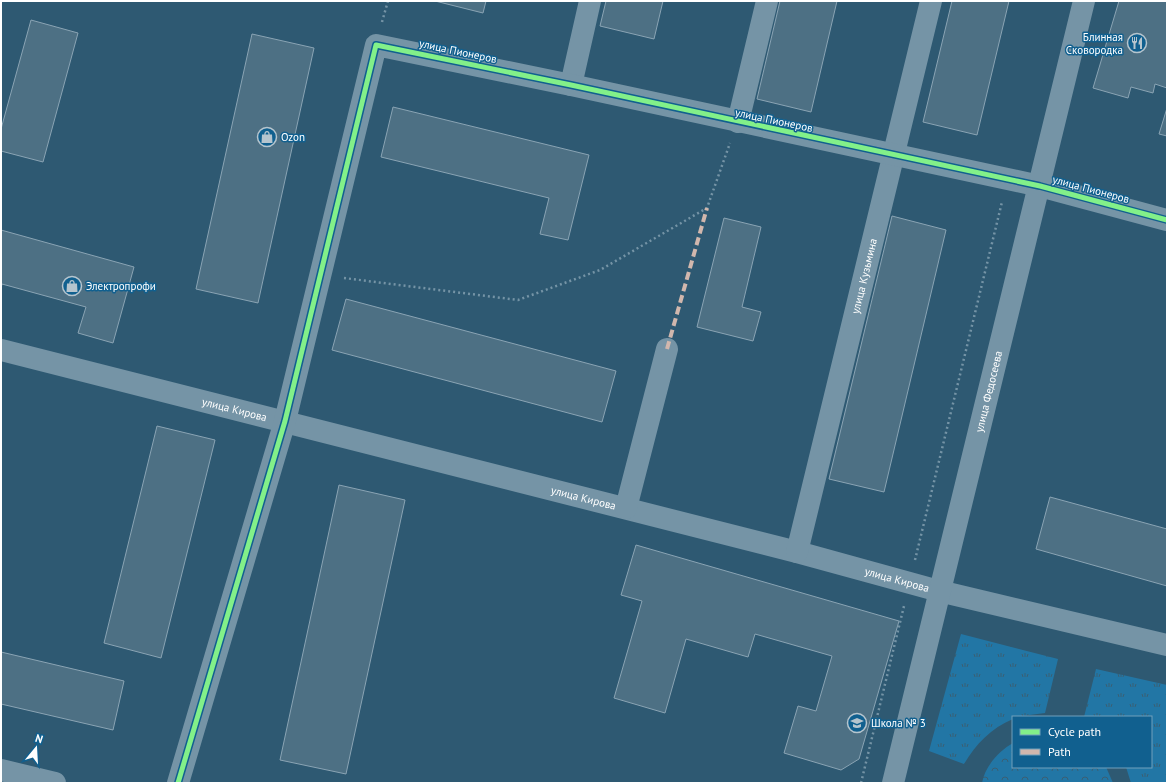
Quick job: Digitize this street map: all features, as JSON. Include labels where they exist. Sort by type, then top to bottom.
[{"type":"street","points":[[571,85],[590,1]]},
{"type":"street","points":[[738,122],[767,1]]},
{"type":"street","name":"улица Кузьмина","points":[[797,552],[931,1]]},
{"type":"street","name":"улица Федосеева","points":[[893,783],[1084,1]]},
{"type":"street","name":"улица Пионеров","points":[[320,275],[376,45],[571,85],[894,156],[1040,186],[1167,220]]},
{"type":"street","points":[[178,783],[285,421],[320,275]]},
{"type":"street","points":[[626,508],[667,349]]},
{"type":"street","name":"улица Кирова","points":[[1,350],[626,508],[797,552],[939,591],[1167,645]]},
{"type":"street","points":[[1,770],[55,783]]},
{"type":"path","points":[[320,275],[518,300],[524,298],[600,270],[707,208],[738,122]]},
{"type":"path","points":[[861,783],[1003,196],[997,178]]},
{"type":"green space","points":[[961,634],[1058,659],[1045,713],[1012,716],[1012,720],[998,727],[979,743],[964,764],[929,751]]},
{"type":"green space","points":[[1096,669],[1167,685],[1167,783],[1131,783],[1126,768],[1152,768],[1152,716],[1084,716]]},
{"type":"green space","points":[[1012,744],[1012,768],[1106,768],[1113,783],[982,783],[989,765],[1003,750]]},
{"type":"building","points":[[435,1],[486,1],[483,13]]},
{"type":"building","points":[[606,1],[663,1],[654,39],[600,26]]},
{"type":"building","points":[[780,1],[837,1],[811,112],[757,99]]},
{"type":"building","points":[[952,1],[1009,1],[977,135],[923,122]]},
{"type":"building","name":"Блинная Сковородка","points":[[1119,1],[1167,1],[1167,88],[1155,84],[1153,93],[1131,87],[1128,98],[1093,88]]},
{"type":"building","points":[[31,20],[78,33],[43,162],[1,151],[1,129]]},
{"type":"building","points":[[252,34],[314,48],[258,303],[196,289]]},
{"type":"building","points":[[393,107],[589,155],[568,240],[540,234],[549,198],[381,157]]},
{"type":"building","points":[[1167,108],[1167,136],[1159,134]]},
{"type":"building","points":[[892,216],[946,230],[884,492],[829,479]]},
{"type":"building","points":[[724,218],[761,227],[742,307],[761,312],[753,341],[697,327]]},
{"type":"building","points":[[1,230],[134,267],[113,343],[78,333],[86,307],[2,284],[1,288]]},
{"type":"building","points":[[346,299],[616,371],[602,422],[332,350]]},
{"type":"building","points":[[157,426],[215,440],[161,658],[104,643]]},
{"type":"building","points":[[339,485],[405,500],[346,774],[280,760]]},
{"type":"building","points":[[1050,497],[1167,529],[1167,586],[1036,549]]},
{"type":"building","points":[[636,545],[899,621],[859,759],[841,770],[784,753],[798,706],[816,711],[832,656],[755,634],[748,657],[686,639],[665,713],[614,698],[642,601],[621,595]]},
{"type":"building","points":[[1,652],[124,681],[113,730],[1,704]]},
{"type":"marked path","points":[[667,349],[707,208]]},
{"type":"cycle path","points":[[178,783],[285,421],[376,45],[571,85],[1040,186],[1167,220]]},
{"type":"place","name":"Блинная Сковородка","points":[[1137,43]]},
{"type":"place","name":"Ozon","points":[[267,137]]},
{"type":"place","name":"Электропрофи","points":[[72,286]]},
{"type":"place","name":"Школа № 3","points":[[857,723]]}]
